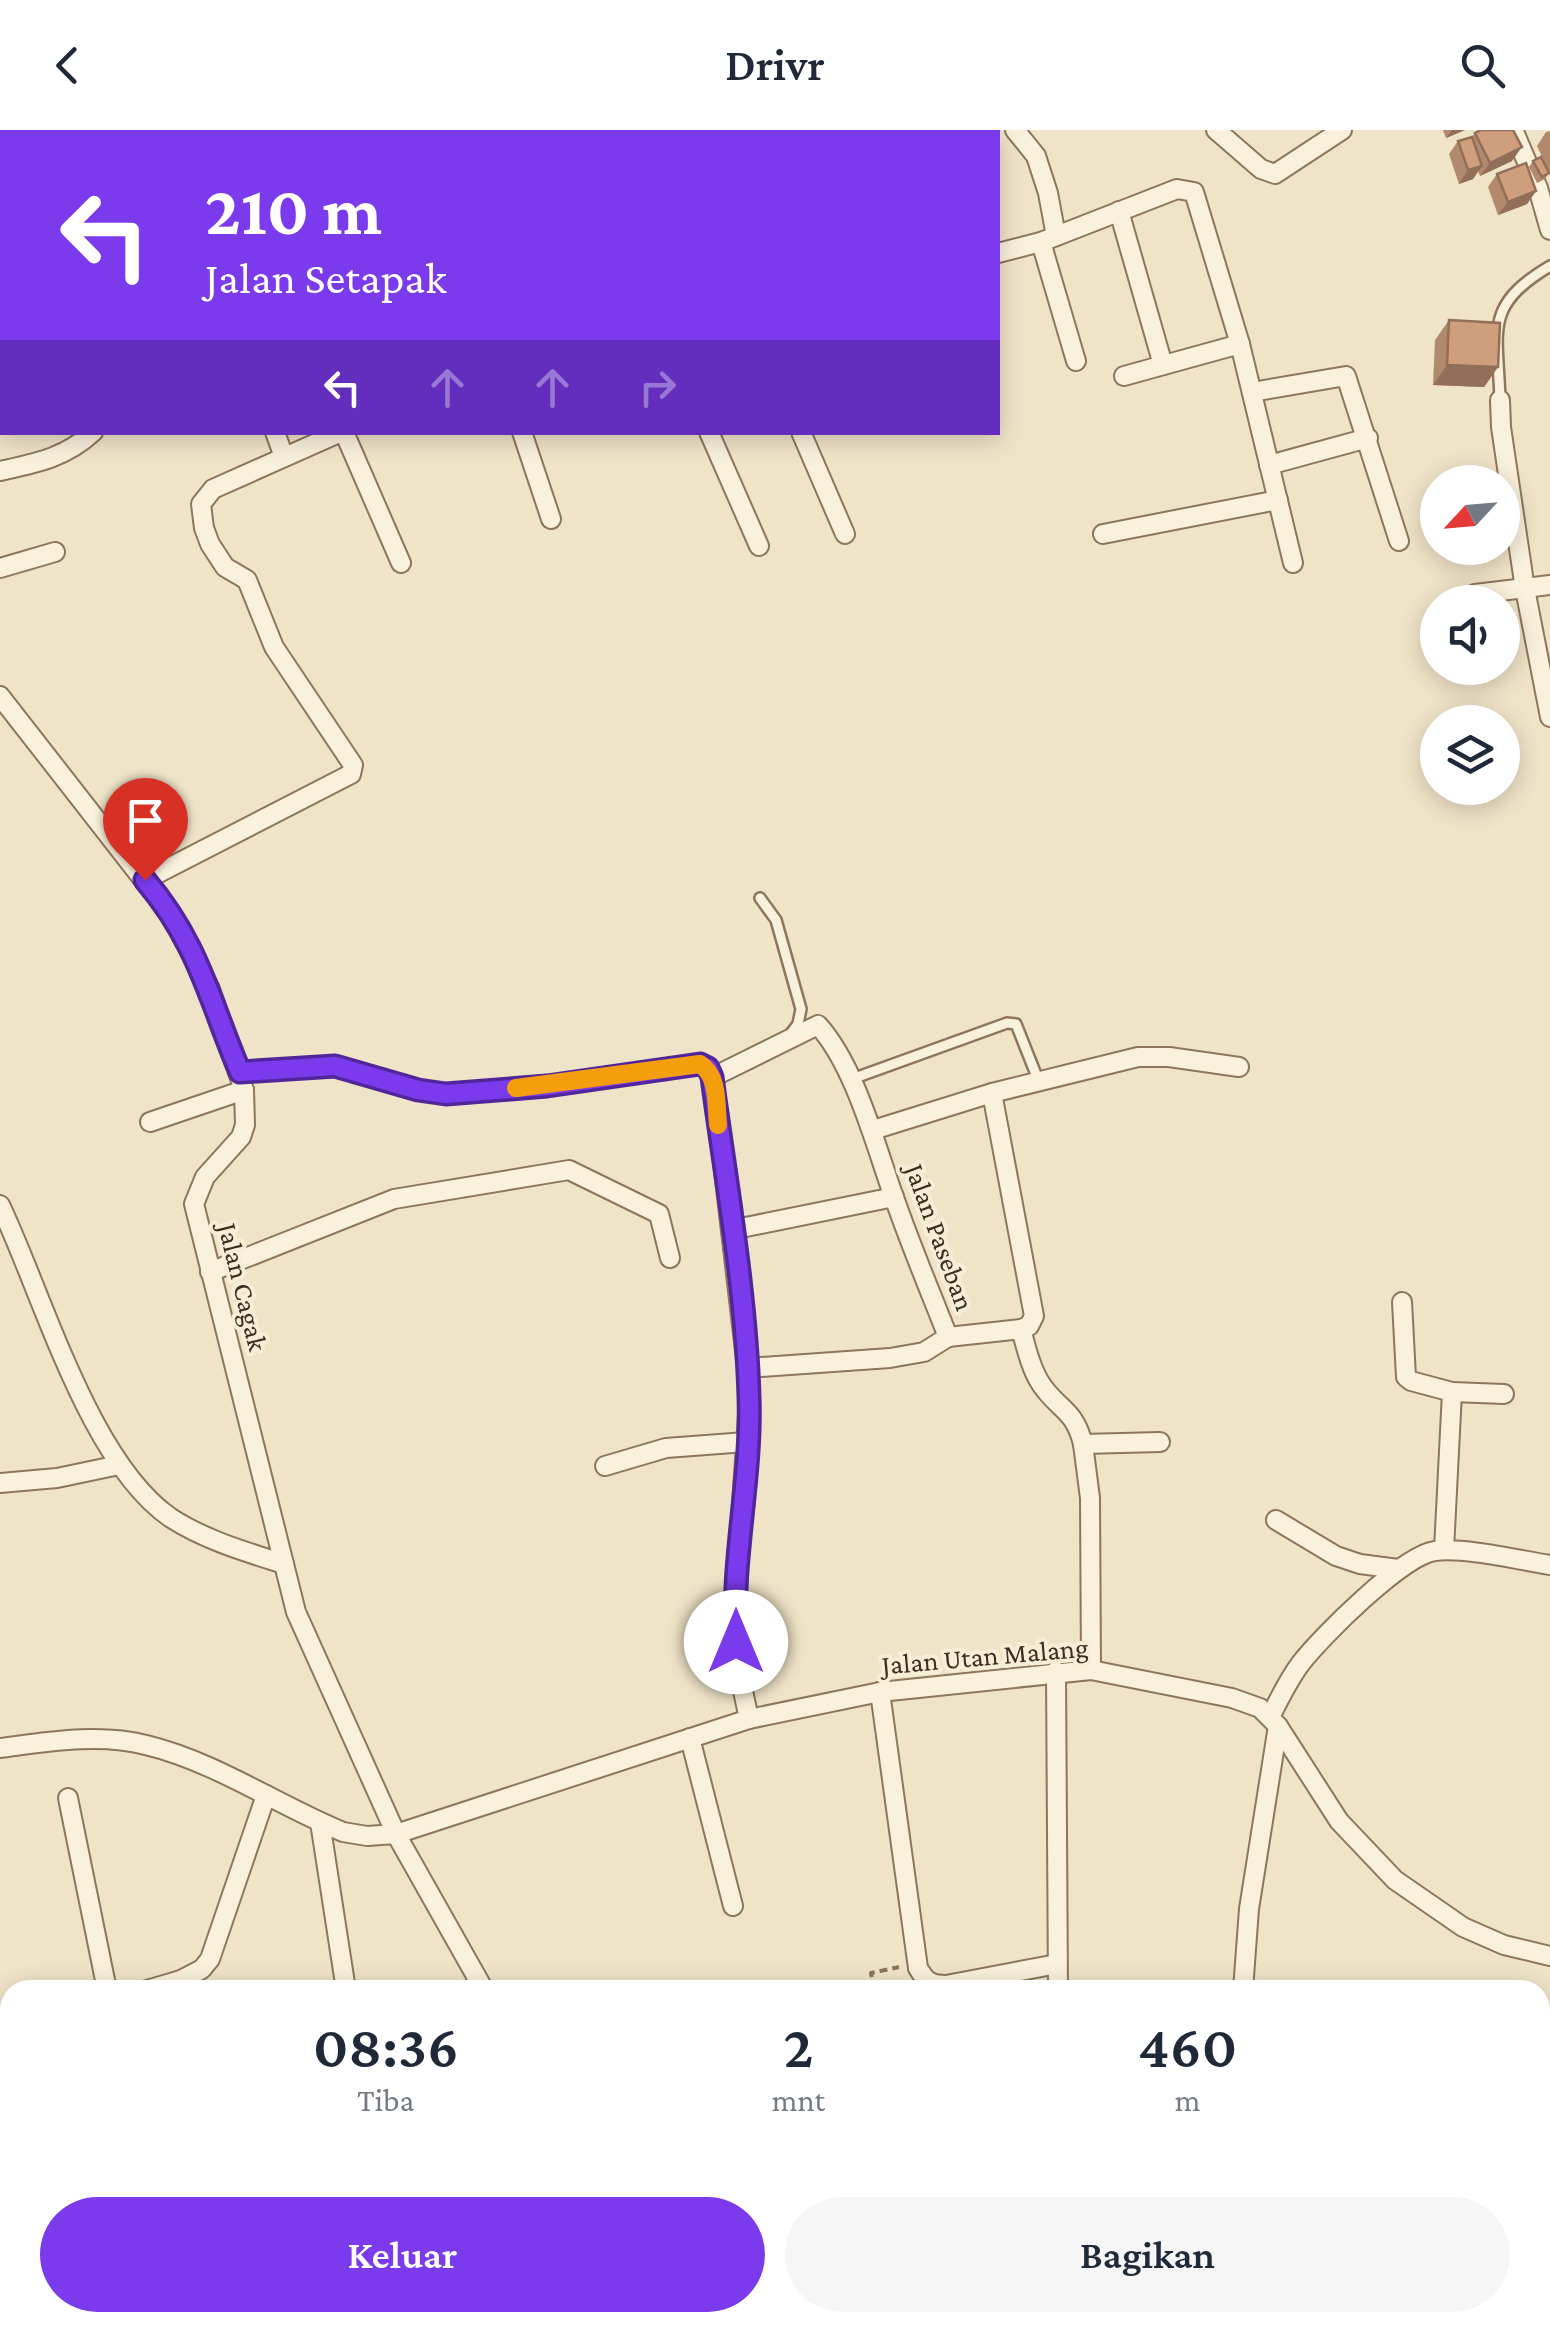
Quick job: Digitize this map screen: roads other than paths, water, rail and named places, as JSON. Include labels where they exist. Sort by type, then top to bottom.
[{"type":"street","points":[[1015,130],[1036,156],[1048,192],[1049,239],[1076,361]]},
{"type":"street","points":[[1216,130],[1261,169],[1275,174],[1342,130]]},
{"type":"street","points":[[1509,130],[1538,188],[1550,230]]},
{"type":"street","points":[[1000,251],[1049,239],[1177,189],[1194,192],[1240,344],[1293,562]]},
{"type":"street","points":[[1120,210],[1163,365]]},
{"type":"street","points":[[1124,376],[1240,344]]},
{"type":"street","points":[[1252,392],[1346,376],[1399,540]]},
{"type":"street","points":[[1500,400],[1504,465]]},
{"type":"street","points":[[0,471],[57,458],[90,435]]},
{"type":"street","points":[[275,435],[284,457]]},
{"type":"street","points":[[145,880],[351,774],[354,765],[274,647],[246,580],[218,558],[201,515],[201,504],[213,489],[335,435]]},
{"type":"street","points":[[343,435],[401,563]]},
{"type":"street","points":[[523,435],[552,519]]},
{"type":"street","points":[[710,435],[758,546]]},
{"type":"street","points":[[802,435],[844,534]]},
{"type":"street","points":[[1269,465],[1368,438]]},
{"type":"street","points":[[1104,534],[1278,500]]},
{"type":"street","points":[[0,568],[56,552]]},
{"type":"street","points":[[1520,562],[1550,717]]},
{"type":"street","points":[[1520,590],[1550,585]]},
{"type":"street","name":"Jalan Cagak","points":[[0,696],[145,880],[199,962],[242,1081],[245,1124],[241,1137],[205,1177],[194,1196],[296,1612],[396,1834],[478,1980]]},
{"type":"street","name":"Jalan Paseban","points":[[788,1038],[818,1025],[849,1080],[873,1130],[894,1197],[948,1337],[1020,1329]]},
{"type":"street","points":[[712,1077],[788,1038]]},
{"type":"street","points":[[873,1130],[992,1094],[1138,1057],[1169,1057],[1239,1068]]},
{"type":"street","points":[[150,1122],[242,1081],[335,1066],[446,1094],[547,1086],[700,1064],[708,1068],[747,1368],[734,1620],[737,1663],[750,1719]]},
{"type":"street","points":[[992,1094],[1034,1316],[1029,1326],[1020,1329],[1038,1381],[1068,1410],[1084,1444],[1090,1498],[1091,1670]]},
{"type":"street","points":[[210,1272],[394,1200],[569,1170],[659,1214],[670,1258]]},
{"type":"street","points":[[731,1230],[894,1197]]},
{"type":"street","points":[[0,1205],[73,1377],[135,1488],[171,1518],[222,1544],[284,1564]]},
{"type":"street","points":[[1402,1302],[1406,1377],[1452,1392],[1504,1394]]},
{"type":"street","points":[[747,1368],[890,1358],[924,1352],[948,1337]]},
{"type":"street","points":[[1444,1550],[1452,1392]]},
{"type":"street","points":[[605,1466],[666,1448],[746,1442]]},
{"type":"street","points":[[1084,1444],[1160,1442]]},
{"type":"street","points":[[0,1482],[57,1478],[119,1465]]},
{"type":"street","points":[[1276,1520],[1336,1556],[1398,1569]]},
{"type":"street","points":[[1244,1980],[1274,1721],[1302,1663],[1398,1569],[1430,1551],[1550,1565]]},
{"type":"street","name":"Jalan Utan Malang","points":[[0,1748],[67,1740],[143,1744],[186,1758],[343,1832],[367,1836],[396,1834],[750,1719],[880,1692],[1091,1670],[1232,1698],[1260,1708],[1274,1721]]},
{"type":"street","points":[[1056,1671],[1058,1980]]},
{"type":"street","points":[[880,1692],[918,1963],[927,1980]]},
{"type":"street","points":[[1274,1721],[1340,1822],[1395,1880],[1463,1926],[1504,1945],[1550,1956]]},
{"type":"street","points":[[690,1738],[733,1906]]},
{"type":"street","points":[[188,1980],[210,1958],[266,1795]]},
{"type":"street","points":[[68,1798],[105,1980]]},
{"type":"street","points":[[320,1822],[344,1980]]},
{"type":"street","points":[[976,1980],[1057,1964]]},
{"type":"lane","points":[[1500,400],[1498,322],[1504,304],[1521,283],[1550,266]]},
{"type":"lane","points":[[760,898],[776,920],[800,1009],[798,1024],[788,1038]]},
{"type":"lane","points":[[849,1080],[1007,1022],[1016,1024],[1022,1034],[1039,1082]]}]
